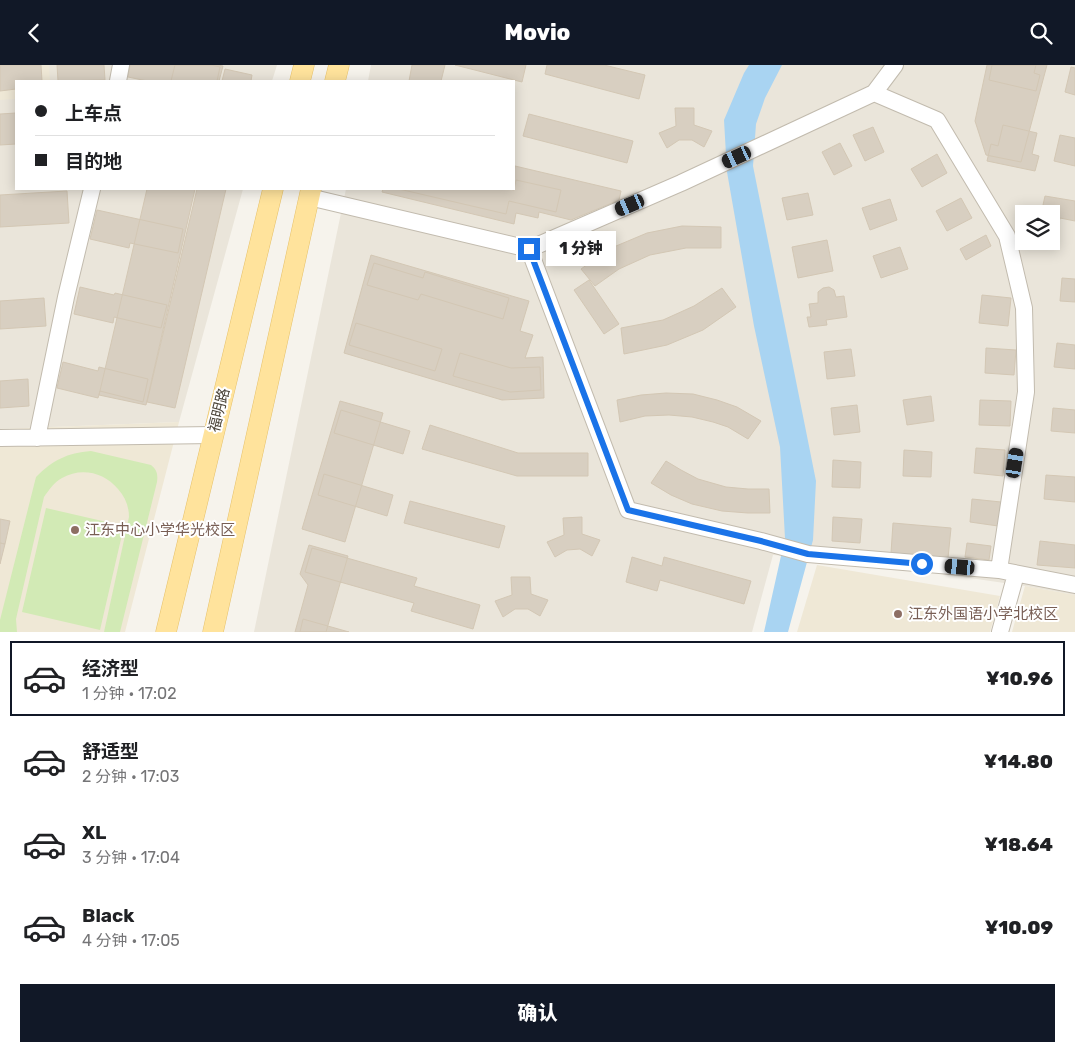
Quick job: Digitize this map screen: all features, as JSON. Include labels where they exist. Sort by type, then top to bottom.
[{"type":"main road","points":[[300,80],[304,65]]},
{"type":"main road","points":[[335,80],[339,65]]},
{"type":"main road","name":"福明路","points":[[166,632],[273,190]]},
{"type":"main road","points":[[213,632],[310,193]]},
{"type":"street","points":[[118,80],[122,65]]},
{"type":"street","points":[[310,193],[529,249],[702,174],[874,93],[895,65]]},
{"type":"street","points":[[874,93],[937,120],[1007,236],[1024,309],[1026,392],[999,570]]},
{"type":"street","points":[[37,438],[66,297],[92,190]]},
{"type":"street","points":[[529,249],[628,510],[808,554],[999,570],[1075,585]]},
{"type":"street","points":[[0,439],[213,435]]},
{"type":"street","points":[[1000,632],[1016,574]]},
{"type":"shaded area","points":[[0,65],[277,65],[272,80],[15,80],[15,190],[243,190],[179,422],[0,429]]},
{"type":"shaded area","points":[[0,65],[49,65],[50,80],[15,80],[15,99],[0,100]]},
{"type":"shaded area","points":[[371,65],[1075,65],[1075,595],[853,561],[773,555],[752,632],[254,632],[346,190],[515,190],[515,80],[368,80]]},
{"type":"shaded area","name":"江东中心小学华光校区","points":[[179,422],[125,632],[0,632],[0,429]]},
{"type":"shaded area","name":"江东外国语小学北校区","points":[[817,565],[1000,596],[990,632],[797,632]]},
{"type":"shaded area","points":[[1025,586],[1075,595],[1075,632],[1012,632]]},
{"type":"green space","points":[[91,451],[151,465],[157,474],[157,482],[120,632],[104,632],[129,517],[128,509],[123,495],[112,483],[99,475],[84,472],[69,475],[59,480],[44,497],[16,619],[17,632],[0,632],[0,620],[36,477],[61,458]]},
{"type":"green space","points":[[46,508],[124,526],[100,630],[22,612]]},
{"type":"water","points":[[749,65],[782,65],[765,98],[756,124],[753,166],[816,481],[813,540],[788,632],[764,632],[785,538],[780,447],[754,326],[727,172],[724,120]]},
{"type":"building","points":[[0,65],[41,65],[42,80],[15,80],[15,89],[0,91]]},
{"type":"building","points":[[57,65],[104,65],[105,80],[58,80]]},
{"type":"building","points":[[130,65],[211,65],[220,67],[217,80],[142,80],[128,77]]},
{"type":"building","points":[[175,65],[223,66],[219,80],[171,80]]},
{"type":"building","points":[[412,65],[445,65],[441,80],[409,80]]},
{"type":"building","points":[[455,65],[526,65],[522,82]]},
{"type":"building","points":[[547,65],[604,65],[645,75],[639,99],[545,74]]},
{"type":"building","points":[[987,65],[1047,65],[1021,162],[986,155],[975,121]]},
{"type":"building","points":[[992,65],[1036,65],[1034,73],[1040,75],[1036,91],[989,80]]},
{"type":"building","points":[[1071,67],[1075,68],[1075,95],[1065,92]]},
{"type":"building","points":[[225,69],[252,75],[251,80],[222,80]]},
{"type":"building","points":[[675,108],[694,108],[694,125],[712,131],[704,147],[692,140],[679,140],[667,148],[659,133],[676,126]]},
{"type":"building","points":[[15,113],[15,144],[0,145],[0,114]]},
{"type":"building","points":[[529,114],[633,141],[627,163],[523,136]]},
{"type":"building","points":[[1003,125],[1037,133],[1032,154],[1039,156],[1035,171],[987,161],[991,144],[998,146]]},
{"type":"building","points":[[873,127],[884,152],[865,161],[853,135]]},
{"type":"building","points":[[1060,135],[1075,138],[1075,166],[1054,161]]},
{"type":"building","points":[[840,143],[852,166],[834,175],[822,152]]},
{"type":"building","points":[[937,154],[947,173],[922,187],[911,169]]},
{"type":"building","points":[[515,166],[621,191],[619,200],[571,220],[539,212],[538,218],[516,213],[514,224],[382,192],[383,190],[515,190]]},
{"type":"building","points":[[516,180],[561,190],[556,212],[509,201],[506,214],[403,190],[515,190]]},
{"type":"building","points":[[147,190],[195,190],[146,405],[99,395]]},
{"type":"building","points":[[197,190],[226,190],[175,408],[147,402]]},
{"type":"building","points":[[67,191],[69,223],[0,227],[0,195]]},
{"type":"building","points":[[808,193],[813,215],[787,220],[782,198]]},
{"type":"building","points":[[1045,196],[1075,201],[1075,221],[1060,218],[1060,205],[1043,205]]},
{"type":"building","points":[[961,198],[972,218],[947,231],[936,211]]},
{"type":"building","points":[[890,199],[897,220],[870,230],[862,208]]},
{"type":"building","points":[[97,210],[183,229],[178,253],[130,243],[129,248],[90,239]]},
{"type":"building","points":[[682,226],[721,227],[721,248],[686,248],[650,255],[619,269],[595,286],[581,269],[609,249],[647,233]]},
{"type":"building","points":[[986,235],[991,246],[966,260],[960,249]]},
{"type":"building","points":[[827,240],[833,271],[798,278],[792,247]]},
{"type":"building","points":[[900,247],[908,269],[881,278],[873,256]]},
{"type":"building","points":[[371,255],[529,301],[520,331],[533,335],[525,358],[543,357],[544,398],[502,400],[344,353]]},
{"type":"building","points":[[374,263],[423,278],[425,272],[509,298],[503,319],[421,294],[418,300],[367,285]]},
{"type":"building","points":[[1062,278],[1075,279],[1075,302],[1060,301]]},
{"type":"building","points":[[589,280],[619,324],[604,334],[574,290]]},
{"type":"building","points":[[80,287],[167,305],[161,328],[114,317],[113,323],[74,314]]},
{"type":"building","points":[[829,287],[834,290],[836,297],[844,296],[847,317],[826,320],[827,325],[809,327],[807,317],[811,317],[809,304],[818,303],[818,292],[823,288]]},
{"type":"building","points":[[722,288],[736,307],[703,330],[667,345],[624,354],[621,328],[663,320],[694,306]]},
{"type":"building","points":[[982,295],[1011,298],[1008,326],[979,323]]},
{"type":"building","points":[[44,298],[46,326],[0,329],[0,301]]},
{"type":"building","points":[[356,323],[442,349],[435,371],[349,345]]},
{"type":"building","points":[[1057,343],[1075,345],[1075,369],[1054,367]]},
{"type":"building","points":[[986,348],[1016,350],[1014,375],[985,373]]},
{"type":"building","points":[[851,349],[855,376],[827,379],[824,352]]},
{"type":"building","points":[[460,353],[511,368],[540,367],[541,390],[510,392],[453,376]]},
{"type":"building","points":[[63,362],[98,371],[99,367],[148,379],[143,402],[100,391],[98,398],[57,388]]},
{"type":"building","points":[[28,379],[29,406],[0,408],[0,381]]},
{"type":"building","points":[[666,393],[693,394],[717,400],[737,407],[761,421],[748,439],[728,427],[692,417],[669,415],[645,416],[620,422],[617,400],[641,395]]},
{"type":"building","points":[[931,396],[934,421],[907,425],[903,400]]},
{"type":"building","points":[[980,400],[1011,401],[1010,426],[979,425]]},
{"type":"building","points":[[340,401],[383,413],[345,542],[302,529]]},
{"type":"building","points":[[857,405],[860,432],[834,435],[831,408]]},
{"type":"building","points":[[1053,408],[1075,410],[1075,433],[1051,431]]},
{"type":"building","points":[[341,410],[410,431],[403,454],[334,433]]},
{"type":"building","points":[[430,425],[518,453],[588,453],[588,476],[517,476],[422,449]]},
{"type":"building","points":[[976,448],[1005,450],[1003,476],[974,473]]},
{"type":"building","points":[[904,450],[932,452],[931,477],[903,476]]},
{"type":"building","points":[[833,460],[861,462],[860,488],[832,487]]},
{"type":"building","points":[[666,461],[698,479],[726,487],[769,489],[770,513],[722,511],[692,504],[671,495],[651,483]]},
{"type":"building","points":[[324,474],[393,495],[387,516],[318,495]]},
{"type":"building","points":[[1046,475],[1075,477],[1075,502],[1044,499]]},
{"type":"building","points":[[972,499],[1001,502],[998,526],[970,522]]},
{"type":"building","points":[[410,501],[505,526],[499,548],[404,523]]},
{"type":"building","points":[[582,517],[582,534],[600,540],[592,556],[580,549],[567,550],[555,557],[547,542],[564,535],[563,518]]},
{"type":"building","points":[[833,517],[862,519],[860,543],[832,541]]},
{"type":"building","points":[[0,519],[10,521],[5,544],[0,543]]},
{"type":"building","points":[[893,523],[951,528],[948,558],[891,553]]},
{"type":"building","points":[[1040,541],[1075,545],[1075,568],[1037,565]]},
{"type":"building","points":[[0,543],[5,544],[0,564]]},
{"type":"building","points":[[967,543],[991,546],[989,560],[965,557]]},
{"type":"building","points":[[309,545],[348,556],[326,632],[295,632],[308,585],[300,574]]},
{"type":"building","points":[[312,548],[417,578],[414,586],[480,605],[473,629],[411,611],[414,603],[305,572]]},
{"type":"building","points":[[632,557],[662,566],[664,557],[751,581],[744,604],[660,580],[657,591],[626,582]]},
{"type":"building","points":[[511,577],[530,577],[531,594],[548,600],[540,616],[528,609],[515,609],[503,617],[495,601],[512,595]]},
{"type":"building","points":[[303,619],[349,632],[300,632]]},
{"type":"place","name":"江东中心小学华光校区","points":[[75,530]]},
{"type":"place","name":"江东外国语小学北校区","points":[[898,614]]},
{"type":"route","points":[[529,249],[628,510],[808,554],[922,564]]}]
